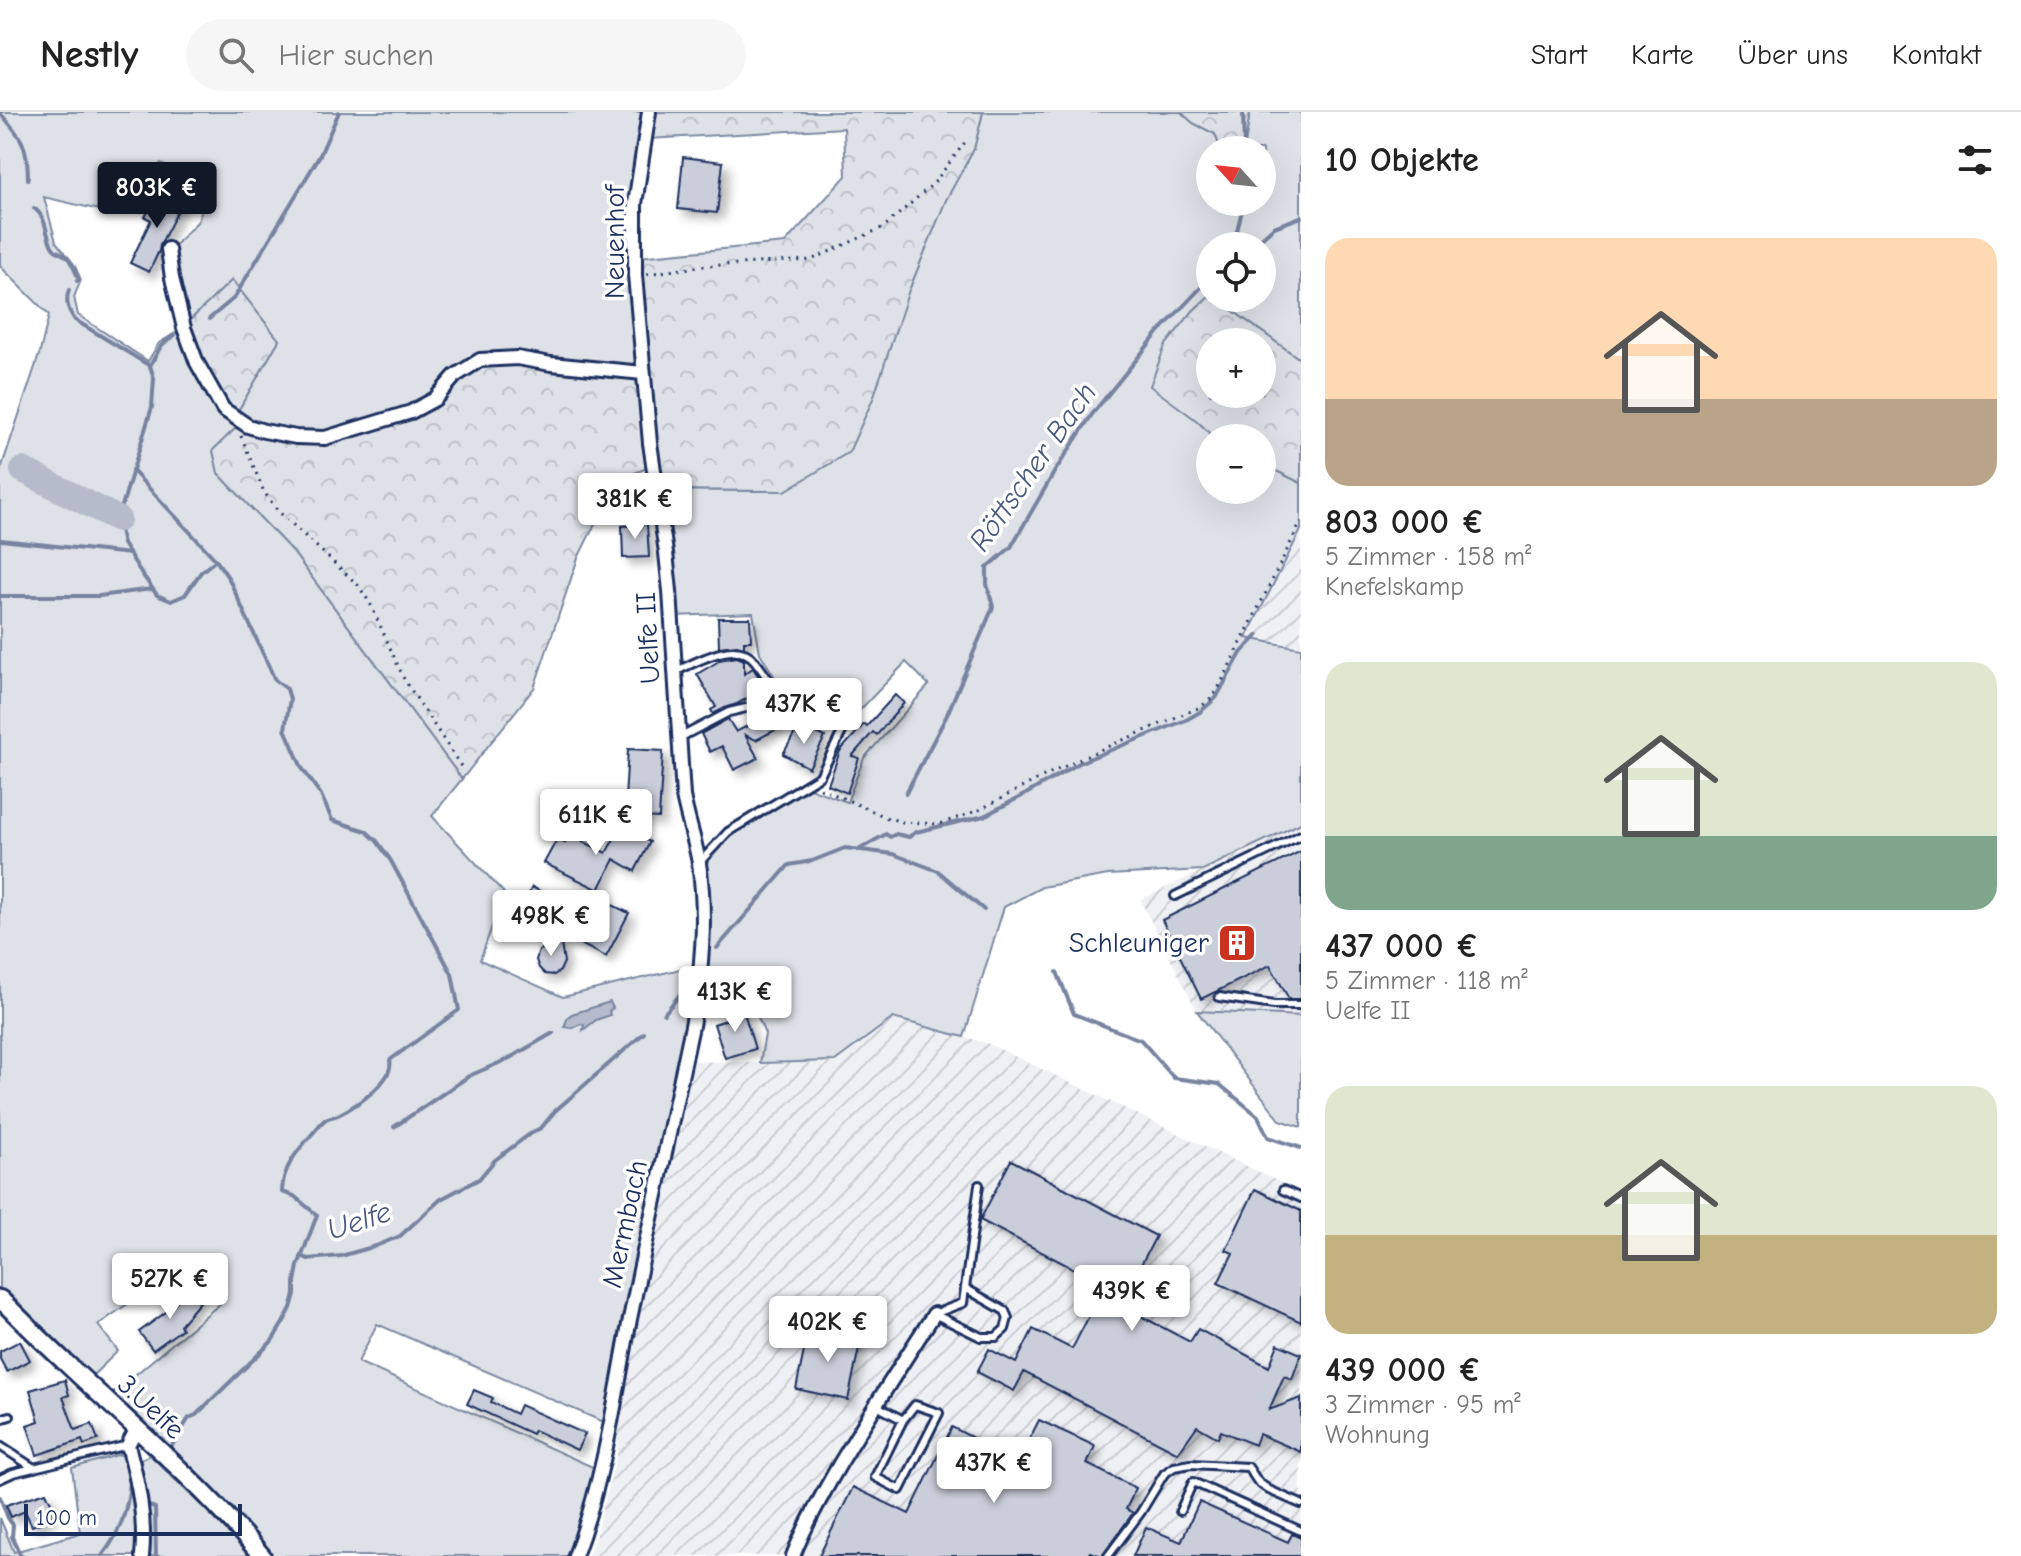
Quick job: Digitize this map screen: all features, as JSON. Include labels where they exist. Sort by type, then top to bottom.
[{"type":"street","name":"Neuenhof","points":[[643,373],[635,275],[635,204],[649,112]]},
{"type":"street","points":[[168,249],[184,328],[197,363],[219,404],[239,421],[264,431],[325,438],[411,412],[435,399],[466,367],[480,360],[517,358],[643,373]]},
{"type":"street","name":"Uelfe II","points":[[643,373],[666,553],[686,814],[699,863],[703,899]]},
{"type":"street","name":"Mermbach","points":[[575,1556],[605,1452],[692,1026],[702,955],[703,899]]},
{"type":"street","name":"3.Uelfe","points":[[0,1299],[137,1428],[262,1556]]},
{"type":"street","points":[[793,1556],[821,1497],[934,1314]]},
{"type":"street","points":[[137,1428],[128,1445],[142,1508],[142,1556]]},
{"type":"lane","points":[[674,672],[722,652],[745,652],[753,658],[784,702]]},
{"type":"lane","points":[[679,738],[729,712],[755,706],[834,698],[845,702],[849,710],[848,720],[820,776],[728,832],[699,863]]},
{"type":"lane","points":[[1175,896],[1301,835]]},
{"type":"lane","points":[[1219,997],[1274,1005],[1301,1005]]},
{"type":"lane","points":[[934,1314],[963,1303],[979,1185]]},
{"type":"lane","points":[[1283,1190],[1301,1198]]},
{"type":"lane","points":[[934,1314],[981,1337],[996,1337],[1005,1329],[1008,1318],[1005,1311],[965,1288]]},
{"type":"lane","points":[[875,1405],[903,1420]]},
{"type":"lane","points":[[915,1405],[939,1413],[900,1490],[875,1477],[903,1420],[915,1405]]},
{"type":"lane","points":[[0,1419],[10,1416]]},
{"type":"lane","points":[[0,1479],[13,1473],[128,1445]]},
{"type":"lane","points":[[0,1446],[34,1468]]},
{"type":"lane","points":[[1108,1556],[1141,1512],[1164,1474],[1174,1467],[1191,1464],[1248,1467],[1258,1482],[1269,1490],[1301,1504]]},
{"type":"lane","points":[[1180,1511],[1193,1482],[1301,1531]]},
{"type":"path","points":[[635,275],[704,266],[811,260],[884,227],[934,183],[966,141]]},
{"type":"path","points":[[239,421],[244,447],[264,492],[298,531],[358,585],[370,603],[400,671],[464,771]]},
{"type":"path","points":[[808,784],[888,818],[940,824],[979,810],[1044,776],[1198,708],[1209,701],[1218,689],[1301,522]]},
{"type":"shaded area","points":[[1301,530],[1301,648],[1245,639]]},
{"type":"shaded area","name":"Schleuniger","points":[[1301,823],[1301,1016],[1197,1011],[1140,900]]},
{"type":"shaded area","points":[[893,1018],[987,1043],[1301,1192],[1301,1556],[587,1556],[595,1538],[617,1455],[621,1390],[688,1061],[835,1061]]},
{"type":"green space","points":[[0,112],[645,112],[631,224],[632,288],[640,369],[552,362],[517,355],[479,357],[465,365],[425,404],[325,436],[266,430],[248,425],[235,416],[279,340],[232,280],[186,324],[171,249],[198,221],[209,189],[161,163],[120,215],[44,197],[56,242],[74,264],[81,280],[74,297],[78,315],[148,361],[159,343],[182,329],[211,395],[240,424],[213,450],[218,473],[293,552],[462,779],[432,816],[504,893],[480,960],[563,997],[697,965],[679,1070],[606,1423],[377,1324],[358,1362],[595,1468],[568,1556],[272,1556],[225,1504],[168,1453],[111,1395],[222,1302],[188,1261],[98,1325],[118,1351],[91,1377],[0,1288],[0,472],[40,352],[49,315],[0,266]]},
{"type":"green space","points":[[653,112],[983,112],[974,149],[946,200],[909,290],[873,399],[849,452],[785,491],[661,490],[638,257],[785,243],[846,176],[844,128],[648,139]]},
{"type":"green space","points":[[983,112],[1181,112],[1216,136],[1196,136],[1196,216],[1276,216],[1276,136],[1246,136],[1250,112],[1301,112],[1301,360],[1276,342],[1276,328],[1257,328],[1234,312],[1276,312],[1276,232],[1196,232],[1196,308],[1165,346],[1200,424],[1196,424],[1196,504],[1276,504],[1276,471],[1301,483],[1301,530],[1246,638],[1301,648],[1301,823],[1203,870],[1108,875],[1042,887],[1004,907],[964,1037],[893,1018],[835,1061],[760,1063],[765,1034],[748,994],[698,1009],[702,864],[731,833],[807,787],[847,802],[864,758],[929,685],[906,662],[858,712],[849,694],[789,700],[760,653],[753,613],[673,616],[661,490],[785,491],[909,290],[946,199],[974,149]]},
{"type":"green space","points":[[1181,112],[1250,112],[1246,136],[1216,136]]},
{"type":"green space","points":[[232,280],[279,340],[235,416],[220,403],[186,324]]},
{"type":"green space","points":[[1196,308],[1196,312],[1234,312],[1257,328],[1196,328],[1196,408],[1276,408],[1276,342],[1301,360],[1301,483],[1276,471],[1276,424],[1200,424],[1150,386],[1165,346]]},
{"type":"green space","points":[[490,360],[641,376],[652,466],[617,480],[578,558],[534,688],[462,779],[293,552],[218,473],[213,450],[240,424],[295,439],[394,419],[457,377]]},
{"type":"green space","points":[[1197,1011],[1301,1016],[1301,1127],[1280,1120]]},
{"type":"green space","points":[[121,1454],[125,1461],[137,1528],[135,1556],[0,1556],[0,1518],[14,1552],[80,1533],[72,1468]]},
{"type":"green space","points":[[150,1455],[251,1556],[150,1556],[141,1459]]},
{"type":"water","points":[[610,1002],[613,1008],[609,1011],[610,1015],[596,1020],[583,1030],[584,1025],[581,1024],[564,1027],[572,1014]]},
{"type":"building","points":[[683,157],[723,162],[717,213],[678,209]]},
{"type":"building","points":[[168,189],[185,197],[149,272],[130,263],[151,220],[145,217],[151,205],[158,208]]},
{"type":"building","points":[[647,524],[649,557],[623,558],[622,526]]},
{"type":"building","points":[[718,618],[750,618],[751,641],[744,641],[744,647],[719,647]]},
{"type":"building","points":[[737,657],[744,660],[744,674],[753,668],[766,688],[713,714],[711,710],[716,707],[697,674],[719,660]]},
{"type":"building","points":[[895,695],[904,703],[877,735],[873,732],[852,756],[859,758],[847,793],[828,785],[840,751]]},
{"type":"building","points":[[784,709],[791,722],[756,740],[745,735],[758,758],[734,770],[722,746],[710,752],[701,734],[728,719],[736,732]]},
{"type":"building","points":[[800,724],[825,737],[809,768],[783,754]]},
{"type":"building","points":[[628,749],[663,751],[659,818],[624,816]]},
{"type":"building","points":[[621,826],[650,842],[635,871],[614,859],[599,890],[544,863],[557,839],[565,843],[569,834],[606,853]]},
{"type":"building","name":"Schleuniger","points":[[1301,851],[1301,999],[1289,999],[1270,965],[1201,999],[1162,920]]},
{"type":"building","points":[[532,887],[591,917],[600,899],[629,913],[606,957],[519,913]]},
{"type":"building","points":[[560,938],[564,962],[554,975],[545,974],[536,960],[539,951]]},
{"type":"building","points":[[742,1006],[755,1049],[725,1058],[714,1024],[729,1019],[727,1011]]},
{"type":"building","points":[[1011,1160],[1156,1236],[1120,1305],[1190,1342],[1198,1329],[1269,1367],[1278,1344],[1301,1354],[1292,1379],[1284,1376],[1269,1410],[1301,1398],[1301,1452],[1259,1434],[1255,1445],[1221,1431],[1218,1438],[1197,1426],[1178,1453],[1024,1372],[1014,1391],[977,1372],[989,1349],[1016,1363],[1033,1329],[1072,1349],[1105,1285],[980,1220]]},
{"type":"building","points":[[1255,1189],[1301,1211],[1301,1322],[1218,1283],[1233,1253],[1226,1250]]},
{"type":"building","points":[[186,1290],[200,1302],[180,1325],[182,1329],[153,1350],[139,1332],[170,1309]]},
{"type":"building","points":[[809,1327],[861,1338],[848,1400],[796,1389]]},
{"type":"building","points":[[20,1341],[30,1360],[7,1372],[0,1359],[0,1351]]},
{"type":"building","points":[[65,1380],[69,1395],[63,1397],[75,1430],[92,1424],[98,1440],[84,1445],[82,1440],[37,1455],[27,1425],[39,1421],[30,1390]]},
{"type":"building","points":[[474,1390],[493,1398],[491,1402],[516,1414],[520,1405],[585,1434],[577,1450],[534,1430],[532,1434],[467,1404]]},
{"type":"building","points":[[1039,1420],[1095,1446],[1087,1464],[1136,1488],[1126,1509],[1133,1513],[1102,1556],[1090,1552],[1088,1556],[819,1556],[853,1487],[909,1514],[952,1427],[1000,1452],[1001,1449],[1020,1458]]},
{"type":"building","points":[[46,1492],[54,1515],[32,1526],[25,1511],[11,1517],[6,1505]]},
{"type":"building","points":[[1199,1502],[1288,1542],[1292,1534],[1301,1538],[1301,1556],[1133,1556],[1146,1527],[1181,1542]]},
{"type":"waterway","points":[[209,319],[234,298],[320,155],[339,112]]},
{"type":"waterway","name":"Röttscher Bach","points":[[1243,112],[1244,136]]},
{"type":"waterway","points":[[0,113],[22,143],[27,158],[28,179]]},
{"type":"waterway","points":[[34,208],[44,220],[52,247],[70,261],[79,279],[77,281]]},
{"type":"waterway","name":"Röttscher Bach","points":[[1237,232],[1241,216]]},
{"type":"waterway","points":[[1268,232],[1301,217]]},
{"type":"waterway","points":[[69,290],[68,306],[75,320],[150,366]]},
{"type":"waterway","name":"Röttscher Bach","points":[[906,793],[946,717],[993,607],[987,584],[987,568],[1011,547],[1093,413],[1158,333],[1196,293]]},
{"type":"waterway","points":[[150,366],[161,346],[174,335]]},
{"type":"waterway","points":[[150,366],[154,378],[152,407],[118,519],[123,544],[157,595],[171,601],[185,595],[201,572],[216,560],[229,579],[275,680],[287,689],[290,699],[285,729],[302,768],[321,795],[332,820],[366,831],[391,861],[452,974],[459,1010],[390,1060],[390,1068],[380,1085],[354,1106],[324,1120],[292,1160],[282,1192],[294,1196],[317,1215],[298,1266],[291,1308],[272,1341],[196,1415],[189,1418],[171,1447]]},
{"type":"waterway","points":[[23,470],[118,519]]},
{"type":"waterway","points":[[132,470],[216,560]]},
{"type":"waterway","points":[[1,540],[130,554]]},
{"type":"waterway","points":[[0,596],[99,596],[152,589]]},
{"type":"waterway","points":[[858,850],[886,834],[890,837],[896,834],[909,837],[916,832],[984,816],[1081,762],[1186,720],[1216,698],[1241,653],[1258,635]]},
{"type":"waterway","name":"Uelfe","points":[[717,948],[789,865],[812,861],[845,848],[893,854],[938,871],[984,910]]},
{"type":"waterway","name":"Uelfe","points":[[1057,972],[1074,1014],[1141,1040],[1174,1078],[1219,1084],[1258,1116],[1268,1137],[1301,1148]]},
{"type":"waterway","name":"Uelfe","points":[[664,1014],[691,981]]},
{"type":"waterway","points":[[394,1127],[469,1076],[508,1059],[553,1033]]},
{"type":"waterway","name":"Uelfe","points":[[301,1256],[308,1259],[341,1256],[400,1236],[441,1199],[479,1179],[495,1160],[542,1127],[555,1111],[644,1033]]},
{"type":"waterway","name":"Uelfe","points":[[102,1556],[122,1522],[130,1483]]},
{"type":"waterway","points":[[0,1497],[13,1525],[12,1537],[21,1556]]},
{"type":"waterway","name":"Mermbach","points":[[149,1506],[155,1508],[156,1556]]},
{"type":"place","name":"Schleuniger","points":[[1237,943]]}]
